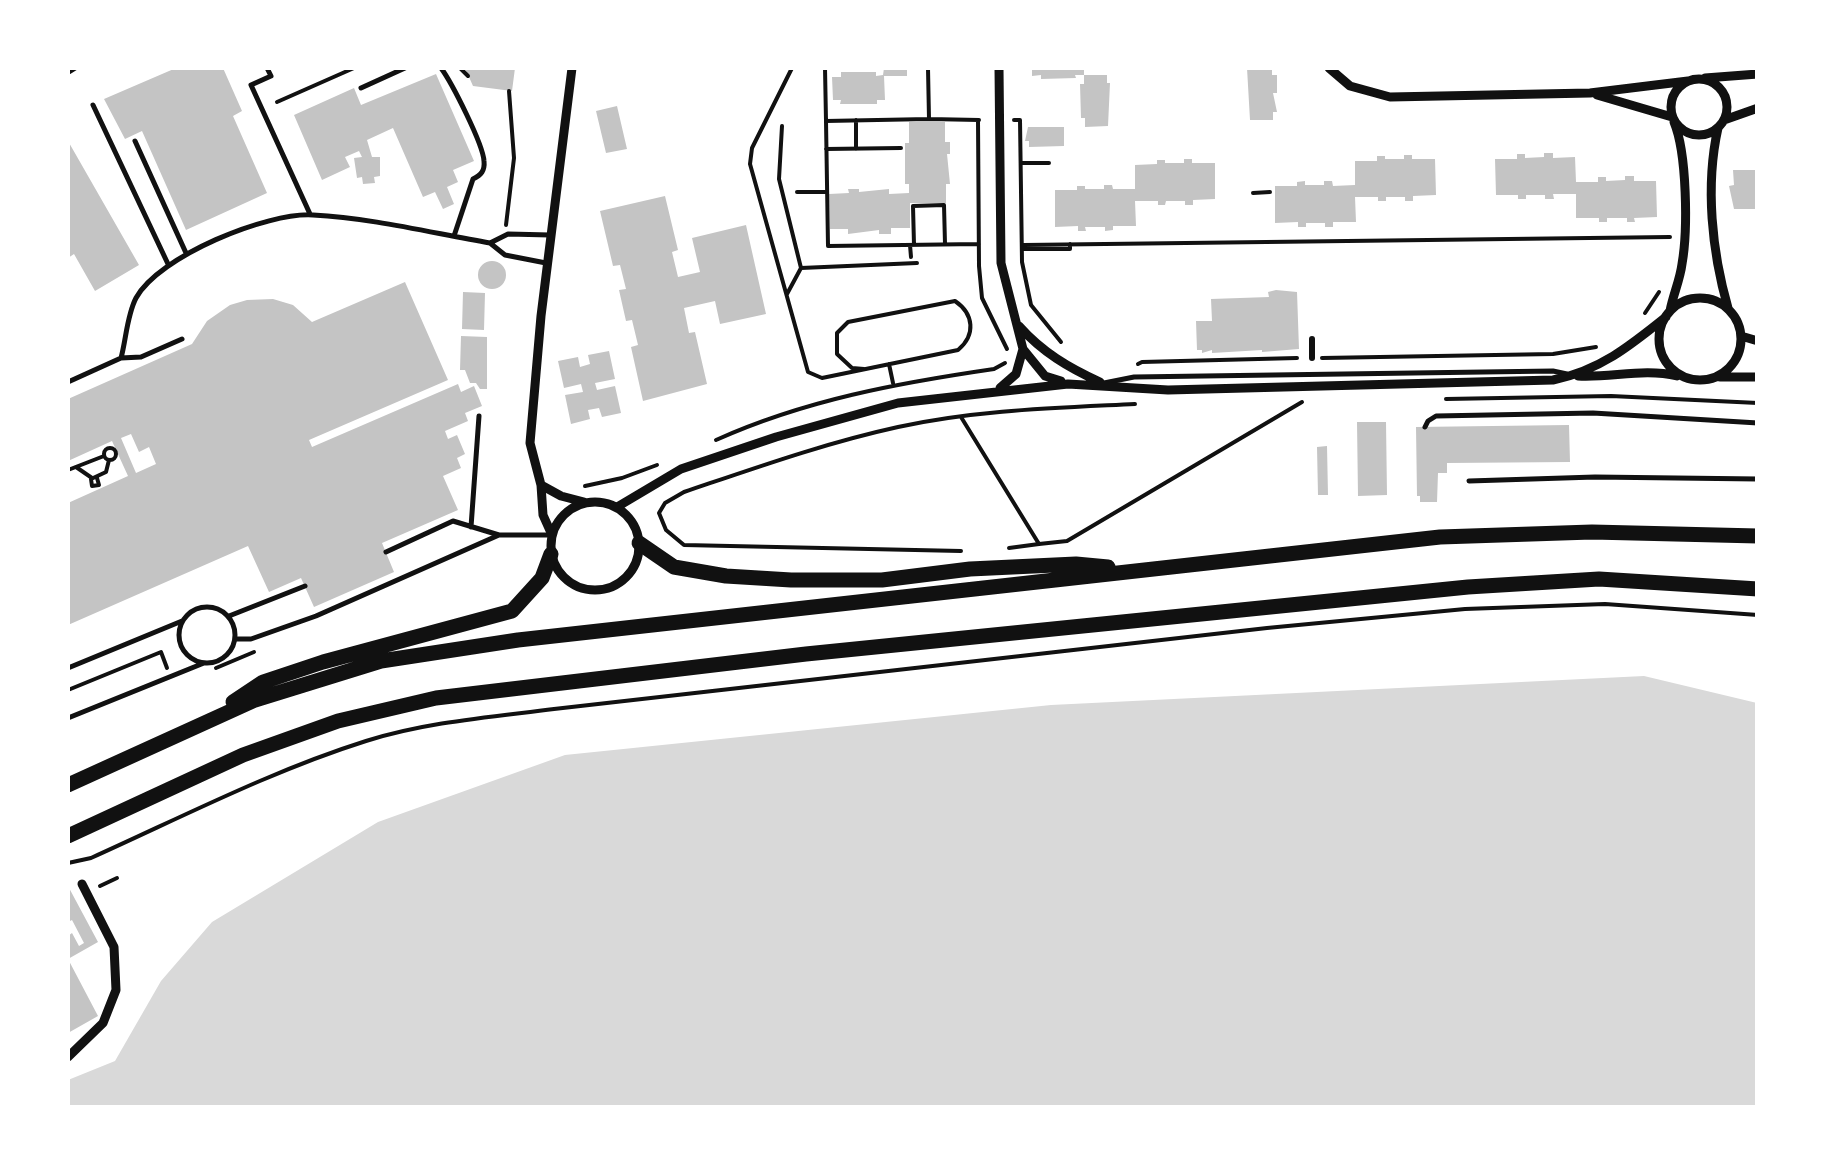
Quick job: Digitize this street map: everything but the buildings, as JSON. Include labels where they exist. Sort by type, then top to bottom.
[{"type":"highway","points":[[68,785],[256,700],[382,661],[518,640],[1440,538],[1592,532],[1758,536]]},
{"type":"highway","points":[[639,544],[674,566],[726,576],[791,580],[882,580],[1076,564],[1142,570]]},
{"type":"highway","points":[[202,722],[263,682],[395,641],[512,611],[542,578],[551,554]]},
{"type":"highway","points":[[68,836],[243,755],[338,721],[436,698],[806,654],[1468,587],[1600,579],[1758,589]]},
{"type":"street","points":[[552,535],[542,515],[541,485],[530,443],[550,235],[572,68]]},
{"type":"street","points":[[999,68],[1001,263],[1023,349],[1044,376],[1068,384]]},
{"type":"street","points":[[1329,68],[1350,86],[1390,96],[1590,93],[1758,74]]},
{"type":"street","points":[[1687,378],[1664,360],[1659,345],[1660,330],[1682,266],[1684,237],[1682,152],[1670,103],[1674,94],[1693,80],[1708,80],[1721,89],[1727,108],[1713,151],[1713,236],[1729,310],[1741,336],[1736,360],[1717,377]]},
{"type":"street","points":[[1590,93],[1673,119],[1685,133],[1694,136],[1710,134],[1721,124],[1758,108]]},
{"type":"street","points":[[616,507],[681,469],[898,403],[1068,384],[1168,390],[1553,380],[1575,376],[1615,358],[1688,300],[1703,298],[1729,310]]},
{"type":"street","points":[[1015,320],[1042,348],[1102,384]]},
{"type":"street","points":[[1741,336],[1758,342]]},
{"type":"street","points":[[1312,339],[1312,358]]},
{"type":"street","points":[[1033,386],[1044,376],[1049,364],[1042,348]]},
{"type":"street","points":[[998,390],[1016,374],[1023,349]]},
{"type":"street","points":[[1575,376],[1603,378],[1658,372],[1702,381],[1758,377]]},
{"type":"street","points":[[541,485],[561,496],[602,502],[628,516],[639,544],[637,558],[620,582],[592,590],[566,579],[551,554],[552,535],[564,513],[587,502]]},
{"type":"street","points":[[68,1057],[103,1023],[116,990],[114,947],[82,884]]},
{"type":"lane","points":[[267,68],[271,76],[251,85],[310,214]]},
{"type":"lane","points":[[362,88],[405,68]]},
{"type":"lane","points":[[441,68],[485,166],[481,175],[473,179],[454,236]]},
{"type":"lane","points":[[93,105],[168,264]]},
{"type":"lane","points":[[135,140],[186,253]]},
{"type":"lane","points":[[121,358],[136,300],[154,275],[186,253],[273,221],[310,214],[454,236],[490,243],[506,255],[547,263]]},
{"type":"lane","points":[[490,243],[508,234],[550,235]]},
{"type":"lane","points":[[68,382],[121,358],[141,357],[182,339]]},
{"type":"lane","points":[[1426,427],[1436,416],[1594,413],[1758,423]]},
{"type":"lane","points":[[471,527],[479,416]]},
{"type":"lane","points":[[1469,481],[1595,477],[1758,479]]},
{"type":"lane","points":[[386,552],[452,522],[499,534],[552,535]]},
{"type":"lane","points":[[234,639],[251,639],[316,616],[499,534]]},
{"type":"lane","points":[[228,616],[305,586]]},
{"type":"lane","points":[[68,668],[182,621],[196,608],[214,608],[228,616],[233,625],[234,639],[227,655],[68,718]]},
{"type":"lane","points":[[182,621],[178,640],[182,649],[204,663]]},
{"type":"path","points":[[68,73],[76,68]]},
{"type":"path","points":[[277,102],[354,68]]},
{"type":"path","points":[[460,68],[468,76]]},
{"type":"path","points":[[792,68],[752,148],[750,164],[808,372],[822,378],[958,350],[964,346],[972,325],[964,307],[956,301],[848,322],[837,333],[837,354],[852,368],[864,369]]},
{"type":"path","points":[[825,68],[828,246],[979,244]]},
{"type":"path","points":[[928,68],[929,119]]},
{"type":"path","points":[[506,225],[514,158],[509,90]]},
{"type":"path","points":[[856,120],[856,149]]},
{"type":"path","points":[[708,444],[770,416],[893,384],[994,369],[1005,362],[1008,350],[982,298],[978,120],[826,121]]},
{"type":"path","points":[[1020,120],[1022,247],[1031,305],[1054,336],[1068,347]]},
{"type":"path","points":[[782,126],[780,179],[802,268],[785,296]]},
{"type":"path","points":[[826,149],[902,148]]},
{"type":"path","points":[[1021,163],[1049,164]]},
{"type":"path","points":[[797,192],[827,192]]},
{"type":"path","points":[[1254,193],[1270,192]]},
{"type":"path","points":[[911,257],[913,206],[944,205],[945,244]]},
{"type":"path","points":[[1670,237],[1670,247]]},
{"type":"path","points":[[1022,247],[1684,237]]},
{"type":"path","points":[[802,268],[917,263]]},
{"type":"path","points":[[1634,323],[1646,313],[1665,279]]},
{"type":"path","points":[[1134,367],[1142,362],[1570,353],[1609,340]]},
{"type":"path","points":[[889,364],[898,403]]},
{"type":"path","points":[[1446,399],[1611,396],[1758,403]]},
{"type":"path","points":[[1004,552],[1012,547],[1066,541],[1302,402],[1288,402]]},
{"type":"path","points":[[964,551],[684,545],[666,530],[659,513],[665,503],[684,492],[782,458],[900,426],[1015,409],[1135,404]]},
{"type":"path","points":[[961,417],[1039,544]]},
{"type":"path","points":[[68,470],[107,458],[109,468],[94,478],[76,468]]},
{"type":"path","points":[[579,486],[622,478],[658,465]]},
{"type":"path","points":[[68,863],[91,858],[301,763],[369,740],[434,725],[554,708],[1404,614],[1605,604],[1758,616]]},
{"type":"path","points":[[68,690],[160,652],[170,676]]},
{"type":"path","points":[[108,882],[116,878]]},
{"type":"shaded area","points":[[1644,676],[1757,703],[1757,1107],[68,1107],[68,1080],[115,1061],[161,981],[212,922],[378,822],[565,755],[1051,705]]}]
